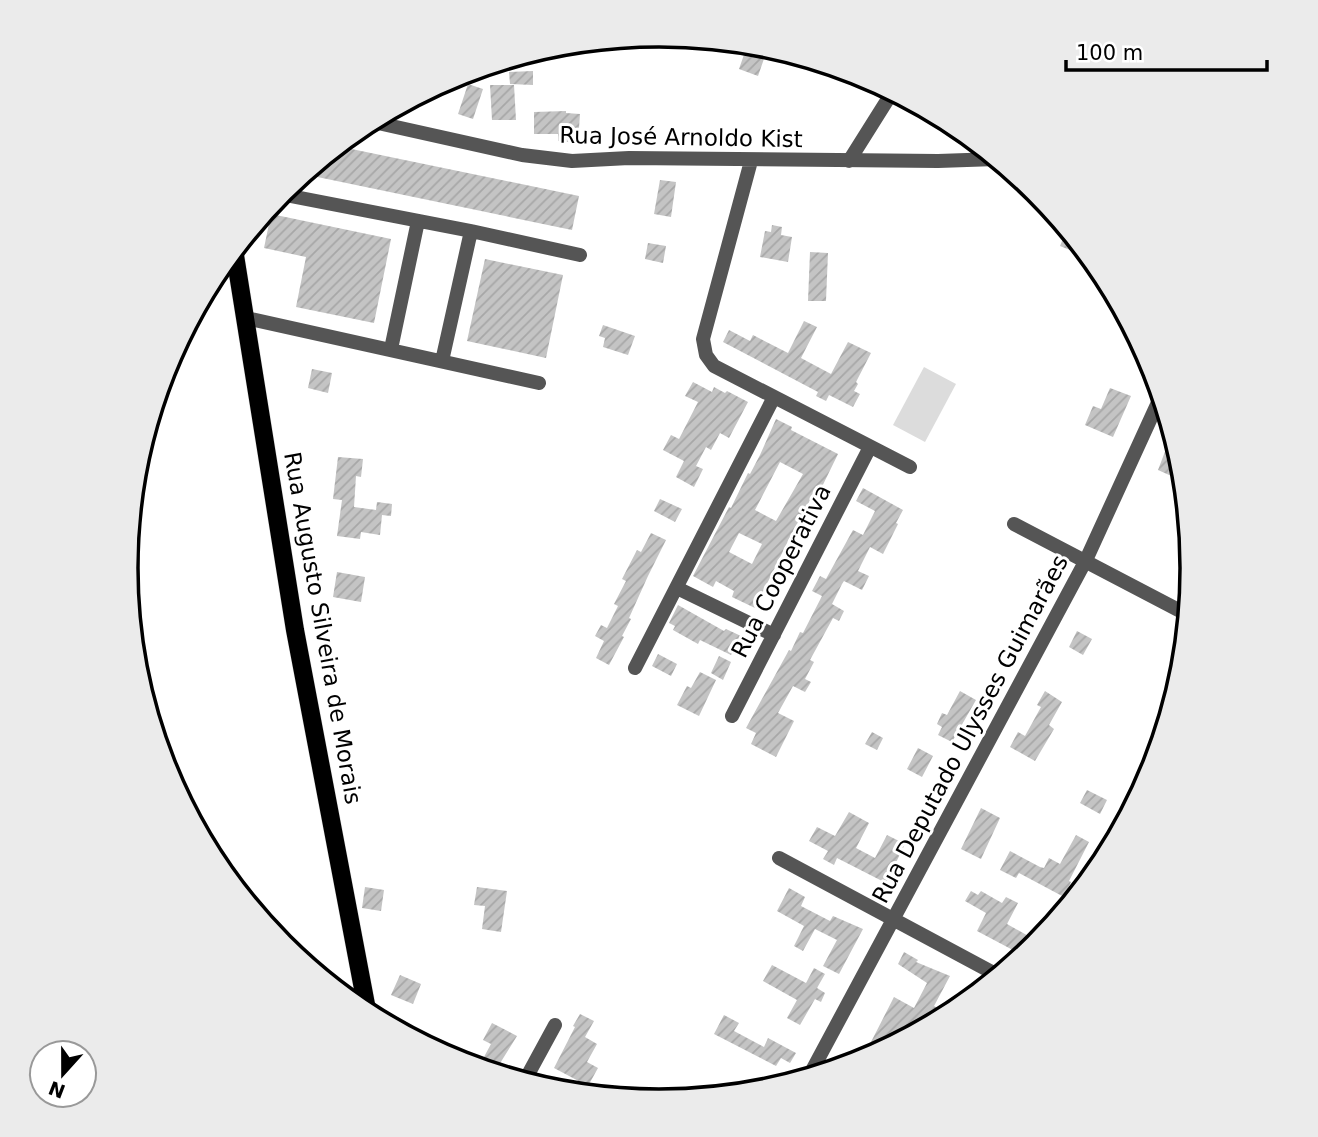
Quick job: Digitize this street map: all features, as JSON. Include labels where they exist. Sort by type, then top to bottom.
[{"type":"main road","name":"Rua Augusto Silveira de Morais","points":[[237,263],[295,629],[365,999]]},
{"type":"street","points":[[849,161],[888,100]]},
{"type":"street","name":"Rua José Arnoldo Kist","points":[[386,125],[522,155],[572,161],[629,158],[982,159]]},
{"type":"street","points":[[751,160],[703,339],[706,355],[714,366],[910,467]]},
{"type":"street","points":[[294,197],[471,231],[580,256]]},
{"type":"street","points":[[391,349],[418,221]]},
{"type":"street","points":[[442,361],[471,231]]},
{"type":"street","points":[[246,318],[539,383]]},
{"type":"street","points":[[635,668],[774,397]]},
{"type":"street","name":"Rua Deputado Ulysses Guimarães","points":[[815,1066],[1086,560],[1155,409]]},
{"type":"street","name":"Rua Cooperativa","points":[[732,716],[870,447]]},
{"type":"street","points":[[1014,524],[1178,610]]},
{"type":"street","points":[[677,587],[774,635]]},
{"type":"street","points":[[779,858],[990,971]]},
{"type":"street","points":[[529,1073],[555,1025]]},
{"type":"shaded area","points":[[924,367],[956,384],[925,442],[893,425]]},
{"type":"building","points":[[744,55],[764,58],[758,76],[739,69]]},
{"type":"building","points":[[533,71],[533,85],[510,84],[509,72]]},
{"type":"building","points":[[468,84],[483,89],[473,119],[458,114]]},
{"type":"building","points":[[490,85],[514,85],[516,120],[492,120]]},
{"type":"building","points":[[566,111],[580,114],[578,143],[558,141],[558,134],[534,134],[534,112]]},
{"type":"building","points":[[350,149],[579,196],[572,230],[315,177]]},
{"type":"building","points":[[660,180],[676,182],[671,217],[654,214]]},
{"type":"building","points":[[276,215],[391,239],[374,323],[296,307],[306,257],[264,248],[269,223]]},
{"type":"building","points":[[772,225],[782,227],[781,235],[792,237],[788,262],[760,257],[765,231],[771,232]]},
{"type":"building","points":[[1063,239],[1073,251],[1060,246]]},
{"type":"building","points":[[648,243],[666,246],[663,263],[645,259]]},
{"type":"building","points":[[810,252],[828,253],[826,301],[808,301]]},
{"type":"building","points":[[485,259],[563,275],[546,358],[467,341]]},
{"type":"building","points":[[804,321],[817,327],[801,358],[831,374],[848,342],[871,353],[856,382],[858,384],[854,391],[860,394],[853,407],[829,395],[826,401],[816,396],[818,392],[723,342],[729,330],[750,341],[753,335],[788,353]]},
{"type":"building","points":[[603,325],[635,336],[628,355],[603,347],[605,338],[599,336]]},
{"type":"building","points":[[312,369],[332,373],[328,393],[308,388]]},
{"type":"building","points":[[693,382],[712,392],[714,387],[725,393],[727,391],[748,402],[729,438],[720,433],[711,450],[706,447],[696,466],[703,469],[694,487],[676,477],[684,461],[663,450],[671,435],[679,439],[698,402],[685,396]]},
{"type":"building","points":[[1110,388],[1131,396],[1113,437],[1085,425],[1093,406],[1101,409]]},
{"type":"building","points":[[776,419],[792,427],[791,430],[838,454],[814,503],[810,500],[791,535],[755,608],[732,597],[734,591],[716,581],[713,587],[693,576],[760,455]],"holes":[[[780,462],[803,474],[776,521],[755,510]],[[739,533],[762,544],[752,564],[729,552]]]},
{"type":"building","points":[[1166,450],[1172,476],[1158,470]]},
{"type":"building","points":[[338,457],[363,459],[361,477],[356,476],[354,507],[376,510],[377,502],[392,504],[391,516],[382,515],[380,535],[361,532],[360,539],[337,536],[342,500],[333,499]]},
{"type":"building","points":[[863,488],[903,510],[883,554],[870,547],[858,571],[869,576],[862,590],[844,581],[842,584],[832,604],[844,611],[839,621],[833,618],[810,660],[814,662],[805,679],[811,682],[805,692],[793,686],[778,713],[794,721],[776,757],[751,744],[756,733],[746,728],[822,596],[812,591],[820,576],[826,579],[853,530],[863,535],[875,511],[856,501]]},
{"type":"building","points":[[660,499],[682,509],[675,522],[654,511]]},
{"type":"building","points":[[651,533],[666,540],[609,665],[596,658],[604,641],[595,636],[601,625],[607,628],[618,606],[614,604],[626,581],[622,579],[637,550],[641,552]]},
{"type":"building","points":[[337,572],[365,577],[361,602],[333,597]]},
{"type":"building","points":[[678,605],[724,631],[726,629],[741,636],[731,655],[700,640],[698,644],[673,630],[675,626],[669,623]]},
{"type":"building","points":[[1077,631],[1092,639],[1083,655],[1069,647]]},
{"type":"building","points":[[658,654],[677,664],[671,676],[652,666]]},
{"type":"building","points":[[719,656],[731,662],[723,680],[711,673]]},
{"type":"building","points":[[700,672],[716,680],[699,716],[677,705],[687,686],[691,688]]},
{"type":"building","points":[[960,691],[976,700],[952,742],[938,735],[942,727],[937,724],[942,713],[947,715]]},
{"type":"building","points":[[1045,691],[1062,702],[1049,725],[1054,729],[1035,761],[1010,747],[1018,732],[1025,736],[1041,707],[1037,705]]},
{"type":"building","points":[[872,732],[883,738],[877,750],[865,744]]},
{"type":"building","points":[[918,748],[933,756],[922,777],[907,769]]},
{"type":"building","points":[[1087,790],[1107,800],[1100,814],[1080,803]]},
{"type":"building","points":[[981,808],[1000,818],[981,859],[961,849]]},
{"type":"building","points":[[849,812],[869,823],[856,848],[875,858],[887,835],[905,844],[886,883],[837,858],[834,865],[823,859],[828,851],[809,841],[817,827],[835,836]]},
{"type":"building","points":[[1076,835],[1089,842],[1064,897],[1019,873],[1016,878],[1000,870],[1010,851],[1040,867],[1044,868],[1049,858],[1060,864]]},
{"type":"building","points":[[365,887],[384,890],[381,911],[362,908]]},
{"type":"building","points":[[477,887],[507,891],[501,932],[482,929],[485,906],[474,905]]},
{"type":"building","points":[[789,888],[805,897],[801,906],[830,921],[833,916],[863,929],[839,974],[823,966],[837,940],[815,929],[803,951],[794,946],[804,926],[777,911]]},
{"type":"building","points":[[971,891],[978,895],[981,891],[1002,903],[1006,897],[1018,903],[1007,924],[1029,936],[1013,950],[977,931],[986,913],[965,901]]},
{"type":"building","points":[[904,952],[918,960],[916,962],[950,976],[934,1006],[938,1009],[873,1043],[871,1042],[894,997],[914,1008],[927,983],[898,964]]},
{"type":"building","points":[[772,965],[806,983],[814,968],[825,974],[817,988],[825,993],[821,1002],[815,999],[800,1025],[787,1018],[797,1000],[763,981]]},
{"type":"building","points":[[400,975],[421,984],[413,1004],[391,995]]},
{"type":"building","points":[[580,1014],[594,1021],[585,1037],[597,1044],[587,1062],[598,1068],[589,1085],[554,1068],[575,1027],[573,1026]]},
{"type":"building","points":[[724,1015],[739,1023],[734,1031],[764,1047],[768,1038],[796,1053],[790,1063],[781,1058],[776,1066],[714,1034]]},
{"type":"building","points":[[492,1023],[517,1036],[499,1065],[483,1059],[491,1044],[483,1040]]}]
